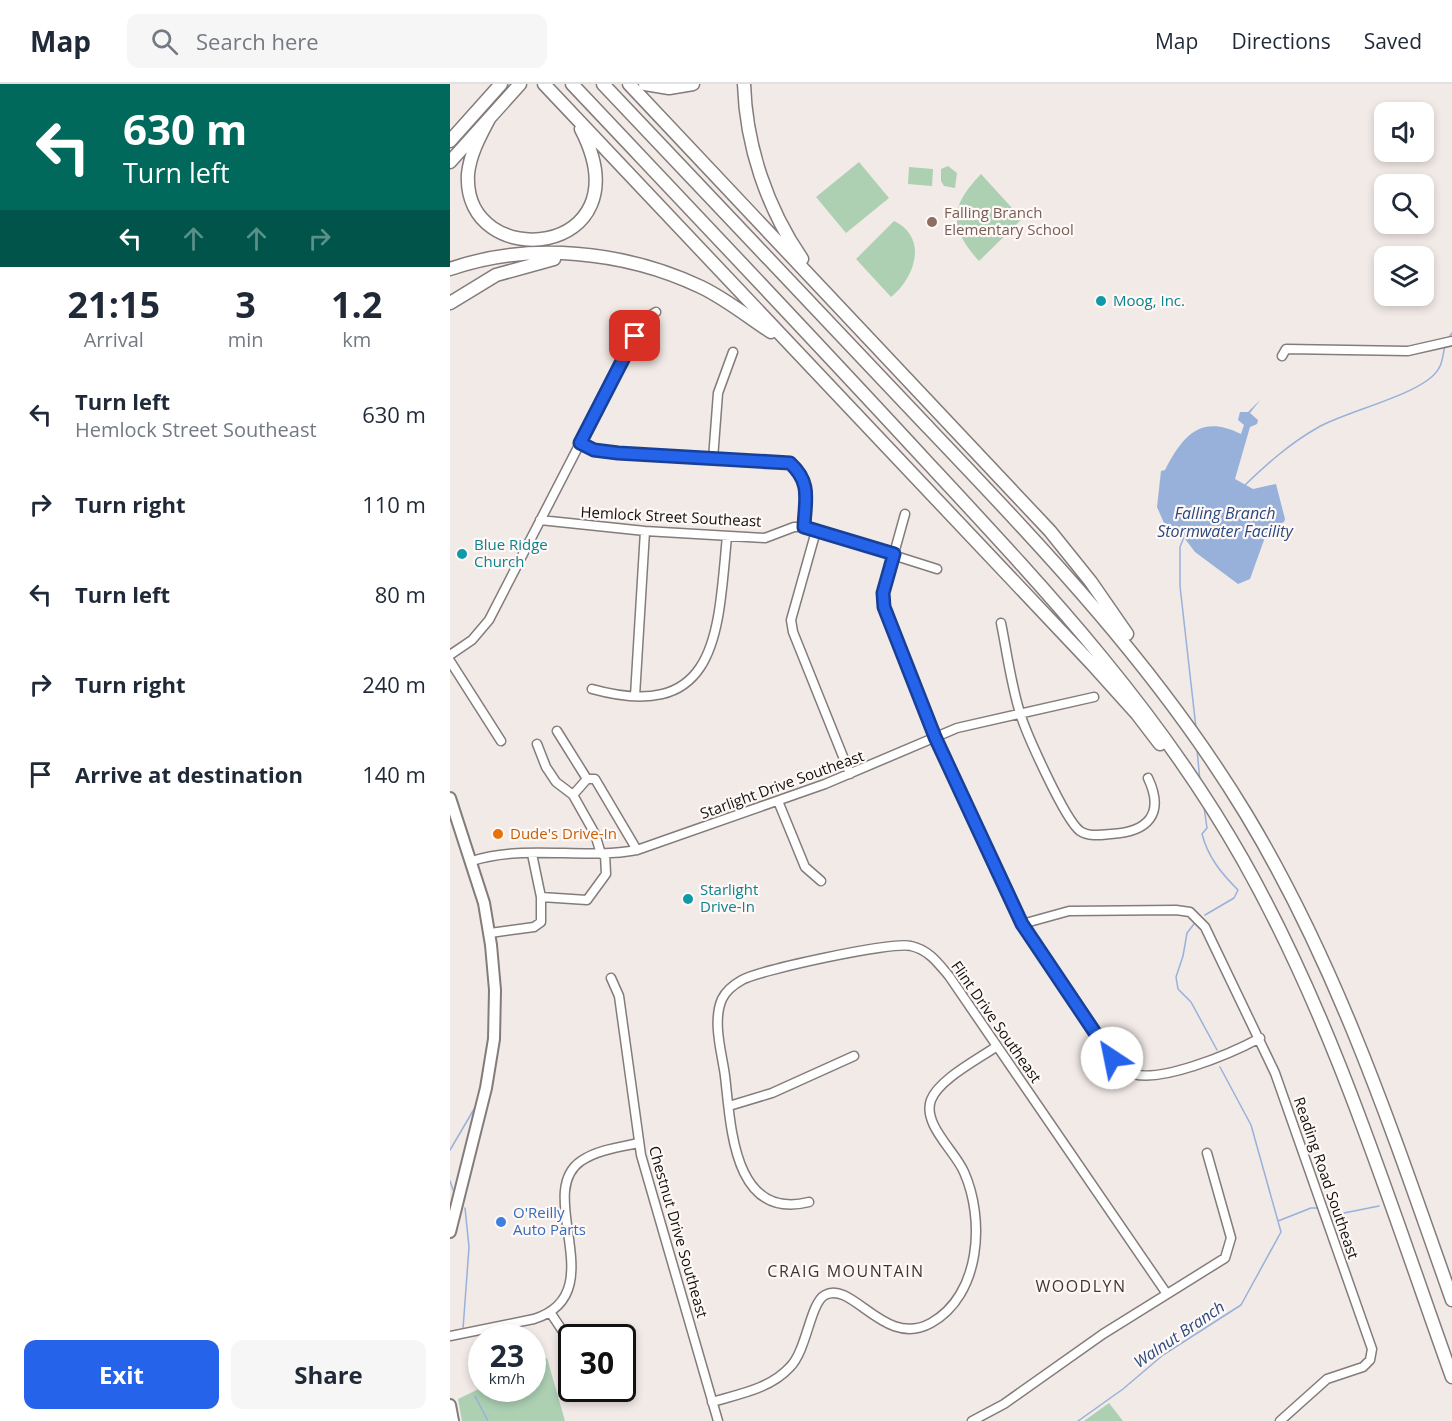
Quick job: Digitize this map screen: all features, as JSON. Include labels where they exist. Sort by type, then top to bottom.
[{"type":"highway","points":[[450,141],[501,84]]},
{"type":"highway","points":[[450,162],[520,84]]},
{"type":"highway","points":[[572,84],[900,432],[1088,637],[1150,717],[1198,786],[1272,913],[1330,1040],[1452,1377]]},
{"type":"highway","points":[[603,84],[1052,558],[1158,683]]},
{"type":"highway","points":[[629,84],[1050,531],[1103,598],[1241,805],[1314,939],[1357,1036],[1452,1300]]},
{"type":"highway","points":[[645,84],[669,88],[693,84]]},
{"type":"highway","points":[[744,84],[750,137],[767,192],[786,234],[825,292]]},
{"type":"highway","points":[[546,87],[1137,714],[1182,777],[1272,913]]},
{"type":"highway","points":[[450,125],[480,107]]},
{"type":"highway","points":[[489,119],[470,161],[468,176],[472,200],[481,216],[498,231],[518,239],[537,241],[554,237],[572,228],[587,212],[596,190],[593,153],[571,113]]},
{"type":"highway","points":[[450,269],[516,255],[555,252],[588,256],[654,270],[702,288],[790,344]]},
{"type":"highway","points":[[450,303],[488,279],[517,268],[544,261],[588,256]]},
{"type":"main road","points":[[450,798],[451,810],[472,861],[490,933],[495,990],[492,1056],[450,1232]]},
{"type":"main road","points":[[450,1405],[453,1421]]},
{"type":"street","points":[[450,655],[472,640],[489,620],[644,319],[656,312]]},
{"type":"street","points":[[1282,356],[1286,349],[1408,351],[1452,341]]},
{"type":"street","points":[[713,459],[718,393],[733,352]]},
{"type":"street","points":[[580,443],[594,450],[790,463],[801,473],[806,488],[804,527],[937,568]]},
{"type":"street","points":[[905,514],[883,593],[884,607],[935,737],[1022,924],[1112,1058],[1126,1072],[1145,1075],[1200,1065],[1260,1038]]},
{"type":"street","name":"Hemlock Street Southeast","points":[[540,520],[645,531],[765,538],[794,527],[804,527]]},
{"type":"street","points":[[635,696],[645,531]]},
{"type":"street","points":[[816,531],[791,620],[793,632],[850,774]]},
{"type":"street","points":[[592,689],[651,698],[680,688],[691,678],[708,652],[719,621],[727,536]]},
{"type":"street","points":[[1001,623],[1020,714],[1056,791],[1079,831],[1091,836],[1129,833],[1140,828],[1151,817],[1155,807],[1155,793],[1148,778]]},
{"type":"street","points":[[450,661],[501,741]]},
{"type":"street","name":"Starlight Drive Southeast","points":[[472,861],[503,854],[603,854],[637,850],[850,774],[957,728],[1094,697]]},
{"type":"street","points":[[557,731],[587,779]]},
{"type":"street","points":[[537,744],[546,767],[556,782],[573,795],[595,834],[603,854],[606,874],[587,900],[541,897]]},
{"type":"street","points":[[573,795],[587,779],[595,779],[637,850]]},
{"type":"street","points":[[778,801],[805,867],[821,881]]},
{"type":"street","points":[[490,933],[534,927],[541,922],[541,897],[532,854]]},
{"type":"street","name":"Reading Road Southeast","points":[[1022,924],[1069,911],[1190,912],[1205,927],[1275,1073],[1372,1349],[1370,1360],[1363,1367],[1327,1379],[1280,1421]]},
{"type":"street","name":"Flint Drive Southeast","points":[[809,1202],[790,1207],[776,1204],[748,1180],[736,1157],[719,1012],[730,988],[757,975],[902,944],[931,955],[949,976],[1167,1294]]},
{"type":"street","name":"Chestnut Drive Southeast","points":[[611,978],[619,996],[639,1143],[718,1421]]},
{"type":"street","points":[[712,1402],[760,1387],[783,1374],[804,1346],[818,1301],[825,1295],[835,1292],[846,1295],[881,1322],[907,1328],[921,1328],[930,1324],[953,1305],[963,1291],[971,1269],[976,1223],[964,1170],[930,1119],[929,1109],[939,1087],[997,1046]]},
{"type":"street","points":[[729,1106],[772,1093],[854,1056]]},
{"type":"street","points":[[450,1336],[534,1318],[550,1312],[563,1303],[571,1281],[565,1192],[572,1169],[581,1161],[597,1153],[639,1143]]},
{"type":"street","points":[[972,1421],[1021,1394],[1074,1354],[1167,1294],[1216,1266],[1230,1249],[1229,1224],[1207,1153]]},
{"type":"street","points":[[550,1312],[558,1324]]},
{"type":"green space","points":[[859,162],[889,198],[846,233],[816,197]]},
{"type":"green space","points":[[948,166],[957,173],[955,188],[944,186],[941,181],[941,169]]},
{"type":"green space","points":[[909,167],[933,169],[932,186],[908,184]]},
{"type":"green space","points":[[981,174],[1022,219],[979,261],[962,238],[957,217],[963,196]]},
{"type":"green space","points":[[894,221],[905,228],[911,237],[915,247],[915,258],[907,279],[891,297],[856,259]]},
{"type":"green space","points":[[546,1358],[565,1421],[462,1421],[458,1399],[468,1394],[468,1402],[546,1402]]},
{"type":"green space","points":[[1109,1403],[1123,1421],[1084,1421]]},
{"type":"water","name":"Falling Branch Stormwater Facility","points":[[1261,399],[1250,413],[1258,420],[1257,424],[1250,427],[1235,479],[1253,489],[1276,484],[1285,519],[1284,522],[1268,529],[1250,579],[1238,584],[1195,552],[1179,531],[1164,523],[1157,507],[1161,471],[1165,470],[1179,447],[1195,431],[1215,426],[1241,434],[1244,425],[1238,420],[1240,412],[1248,412]]},
{"type":"waterway","points":[[1448,339],[1452,333]]},
{"type":"waterway","points":[[1244,486],[1279,455],[1317,428],[1402,394],[1431,377],[1440,366],[1445,346]]},
{"type":"waterway","points":[[1184,537],[1180,547],[1180,586],[1196,728]]},
{"type":"waterway","points":[[1197,750],[1200,781]]},
{"type":"waterway","points":[[1204,807],[1207,828],[1202,834],[1208,850],[1216,864],[1238,890],[1234,898],[1205,915]]},
{"type":"waterway","points":[[1194,924],[1187,933],[1176,977],[1178,989],[1191,1002],[1217,1050]]},
{"type":"waterway","name":"Walnut Branch","points":[[1078,1421],[1123,1389],[1163,1355],[1241,1305],[1281,1232],[1251,1125],[1220,1067]]},
{"type":"waterway","points":[[450,1150],[477,1104]]},
{"type":"waterway","points":[[450,1181],[453,1190]]},
{"type":"waterway","name":"Walnut Branch","points":[[1329,1212],[1339,1214],[1379,1206]]},
{"type":"waterway","points":[[463,1329],[469,1247],[465,1208]]},
{"type":"waterway","name":"Walnut Branch","points":[[1278,1221],[1311,1208],[1317,1208]]},
{"type":"waterway","points":[[478,1402],[488,1421]]},
{"type":"place","name":"Falling Branch Elementary School","points":[[932,222]]},
{"type":"place","name":"Moog, Inc.","points":[[1101,301]]},
{"type":"place","name":"Blue Ridge Church","points":[[462,554]]},
{"type":"place","name":"Dude's Drive-In","points":[[498,834]]},
{"type":"place","name":"Starlight Drive-In","points":[[688,899]]},
{"type":"place","name":"O'Reilly Auto Parts","points":[[501,1222]]},
{"type":"district","name":"CRAIG MOUNTAIN","points":[[846,1271]]},
{"type":"district","name":"WOODLYN","points":[[1081,1286]]},
{"type":"route","points":[[635,336],[580,443],[594,450],[618,453],[790,463],[801,473],[806,488],[804,527],[894,554],[883,593],[884,607],[935,737],[1022,924],[1112,1058]]}]
